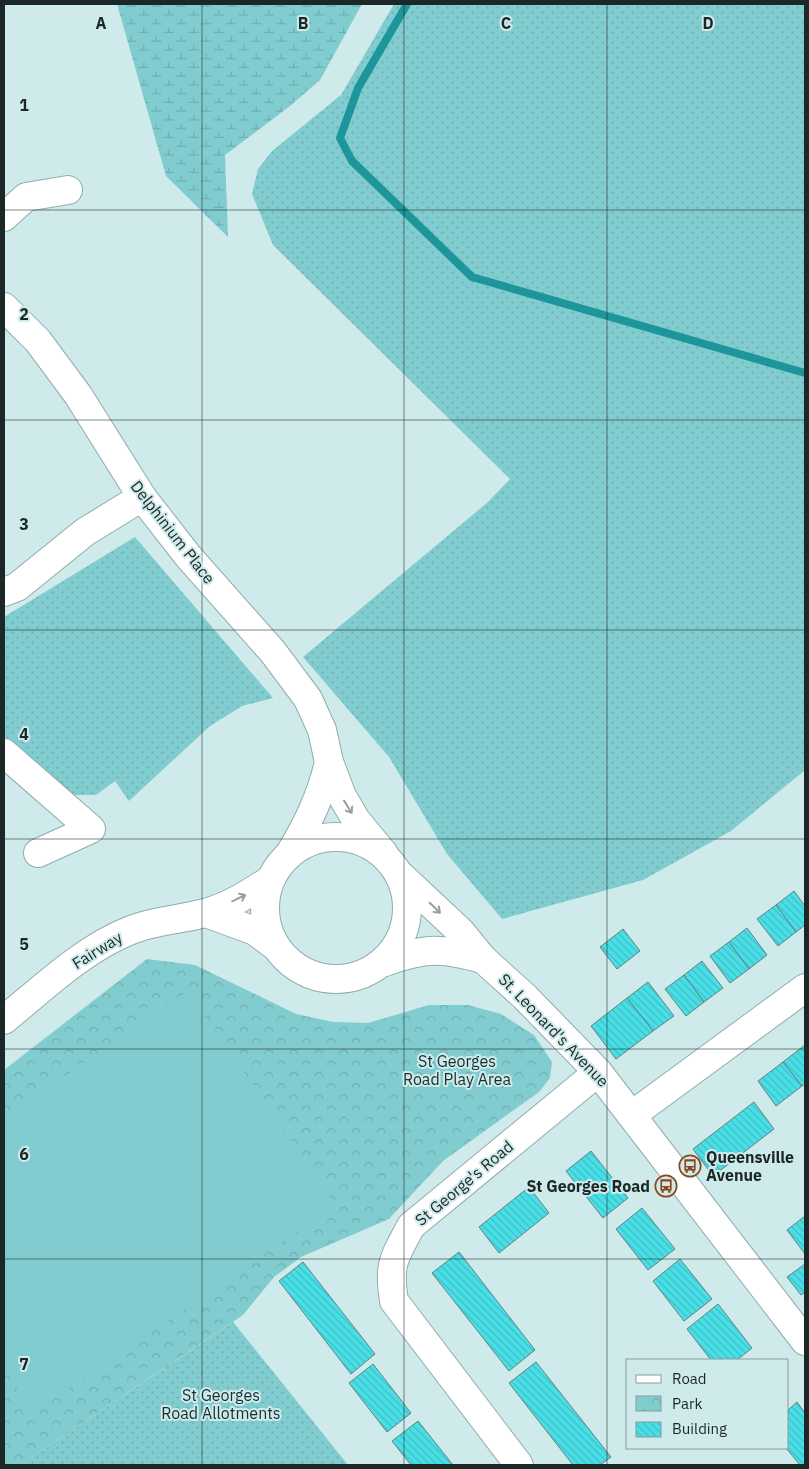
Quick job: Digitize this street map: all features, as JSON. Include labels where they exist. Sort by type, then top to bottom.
[{"type":"street","points":[[4,217],[26,198],[68,190]]},
{"type":"street","name":"Delphinium Place","points":[[4,307],[38,341],[78,395],[142,497],[188,556],[273,652],[308,699],[322,730],[330,762],[342,796],[356,820],[392,864]]},
{"type":"street","points":[[4,592],[18,587],[85,532],[142,497]]},
{"type":"street","points":[[4,753],[90,829],[38,853]]},
{"type":"street","name":"Delphinium Place","points":[[289,855],[313,813],[324,788],[330,762]]},
{"type":"street","points":[[338,836],[363,841],[392,864],[408,907],[406,926],[396,948],[385,962],[364,975],[335,980],[311,976],[291,965],[275,946],[266,922],[264,904],[270,880],[283,859],[289,855],[309,842],[338,836]]},
{"type":"street","name":"St. Leonard's Avenue","points":[[392,864],[461,932],[483,959],[525,997],[598,1072],[805,1341]]},
{"type":"street","name":"Fairway","points":[[4,1020],[83,956],[129,931],[163,920],[206,913],[247,895],[270,880]]},
{"type":"street","name":"Fairway","points":[[206,913],[254,931],[275,946]]},
{"type":"street","name":"St. Leonard's Avenue","points":[[385,962],[411,952],[448,950],[483,959]]},
{"type":"street","points":[[632,1115],[805,988]]},
{"type":"street","name":"St George's Road","points":[[519,1465],[394,1301],[390,1275],[396,1254],[411,1226],[598,1072]]},
{"type":"green space","points":[[117,4],[362,4],[320,80],[290,106],[225,155],[228,237],[166,176]]},
{"type":"green space","points":[[394,4],[805,4],[805,770],[731,831],[643,880],[502,919],[447,854],[389,757],[303,657],[488,502],[510,479],[273,245],[252,194],[258,169],[272,151],[341,95]]},
{"type":"green space","points":[[135,537],[273,698],[242,706],[210,726],[129,801],[115,781],[96,795],[70,795],[4,737],[4,617]]},
{"type":"green space","name":"St Georges Road Play Area","points":[[147,959],[195,965],[296,1014],[333,1022],[368,1023],[429,1005],[468,1005],[501,1014],[534,1035],[552,1062],[550,1078],[539,1092],[443,1161],[389,1219],[301,1257],[274,1277],[243,1315],[20,1465],[4,1465],[4,1070]]},
{"type":"green space","points":[[188,991],[336,1205],[34,1413],[4,1369],[4,1118]]},
{"type":"green space","name":"St Georges Road Allotments","points":[[233,1322],[348,1465],[20,1465]]},
{"type":"building","points":[[794,891],[805,906],[805,925],[796,932],[776,905]]},
{"type":"building","points":[[776,905],[796,932],[778,946],[757,919]]},
{"type":"building","points":[[747,928],[767,955],[749,969],[729,942]]},
{"type":"building","points":[[623,929],[640,951],[617,969],[600,947]]},
{"type":"building","points":[[729,942],[749,969],[730,983],[710,956]]},
{"type":"building","points":[[702,961],[723,988],[704,1002],[684,975]]},
{"type":"building","points":[[684,975],[704,1002],[686,1016],[665,989]]},
{"type":"building","points":[[648,982],[674,1016],[653,1031],[627,998]]},
{"type":"building","points":[[627,998],[653,1031],[616,1059],[591,1026]]},
{"type":"building","points":[[805,1045],[805,1084],[802,1086],[783,1062]]},
{"type":"building","points":[[783,1062],[802,1086],[776,1106],[758,1081]]},
{"type":"building","points":[[754,1102],[774,1129],[713,1176],[693,1149]]},
{"type":"building","points":[[591,1151],[628,1198],[603,1218],[566,1171]]},
{"type":"building","points":[[529,1187],[549,1213],[499,1253],[479,1227]]},
{"type":"building","points":[[642,1208],[675,1249],[648,1270],[616,1229]]},
{"type":"building","points":[[805,1216],[805,1254],[787,1230]]},
{"type":"building","points":[[459,1252],[535,1350],[509,1371],[432,1273]]},
{"type":"building","points":[[680,1259],[712,1299],[684,1321],[653,1281]]},
{"type":"building","points":[[303,1262],[375,1354],[351,1374],[279,1281]]},
{"type":"building","points":[[805,1264],[805,1292],[801,1295],[787,1277]]},
{"type":"building","points":[[718,1304],[752,1348],[738,1359],[710,1359],[687,1329]]},
{"type":"building","points":[[536,1362],[611,1457],[600,1465],[573,1465],[509,1383]]},
{"type":"building","points":[[373,1364],[411,1413],[387,1432],[349,1383]]},
{"type":"building","points":[[797,1402],[805,1413],[805,1465],[800,1465],[787,1449],[789,1449],[789,1409]]},
{"type":"building","points":[[418,1421],[453,1465],[411,1465],[392,1441]]},
{"type":"waterway","points":[[407,4],[358,88],[340,138],[352,161],[472,277],[805,373]]},
{"type":"place","name":"Queensville Avenue","points":[[690,1166]]},
{"type":"place","name":"St Georges Road","points":[[666,1186]]}]
